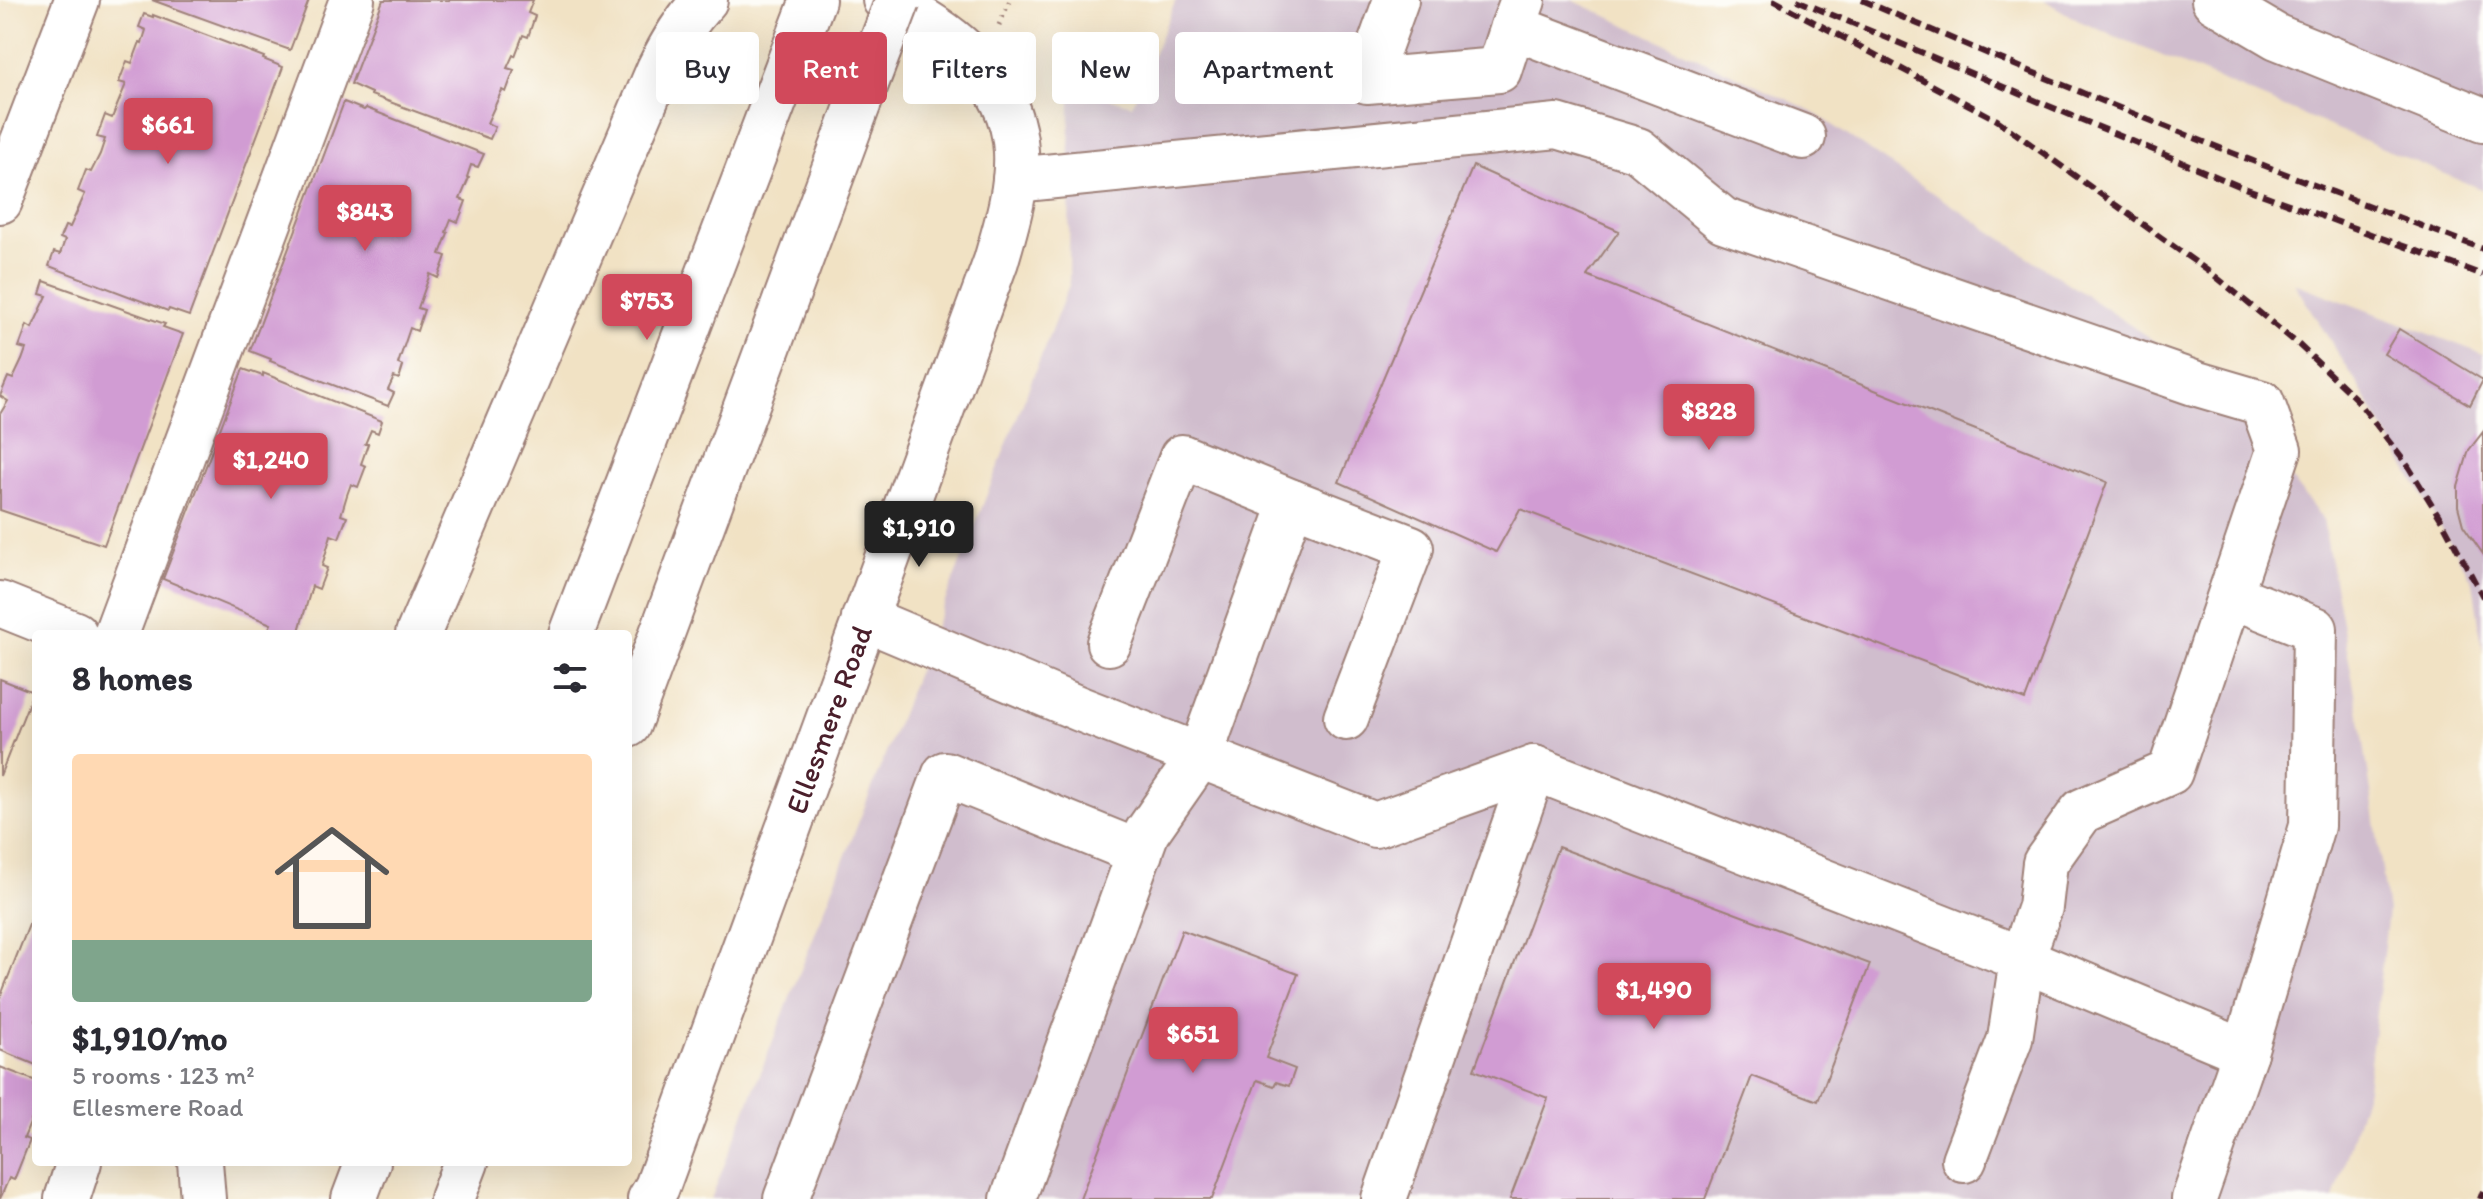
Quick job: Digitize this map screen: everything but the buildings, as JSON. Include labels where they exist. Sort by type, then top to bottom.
[{"type":"street","points":[[0,201],[77,0]]},
{"type":"street","points":[[117,630],[352,0]]},
{"type":"street","points":[[420,630],[659,69],[674,38],[705,0]]},
{"type":"street","points":[[573,630],[813,0]]},
{"type":"street","name":"Ellesmere Road","points":[[650,1199],[657,1187],[996,261],[1009,218],[1016,152],[1006,105],[975,59],[915,14],[885,0]]},
{"type":"street","points":[[632,714],[898,0]]},
{"type":"street","points":[[1348,147],[1367,81],[1396,0]]},
{"type":"street","points":[[2214,0],[2277,37],[2483,120]]},
{"type":"street","points":[[1367,81],[1499,70],[1518,13],[1803,137]]},
{"type":"street","points":[[1015,180],[1557,126],[1638,150],[1723,220],[2194,383],[2262,403],[2279,450],[2170,772],[2082,811],[2045,863],[2040,907],[2022,959],[2010,1039],[1964,1160]]},
{"type":"street","points":[[1109,643],[1182,457],[1411,548],[1346,718]]},
{"type":"street","points":[[1013,1199],[1147,832],[1200,756],[1292,502]]},
{"type":"street","points":[[2194,1199],[2245,1052],[2312,826],[2315,629],[2230,595]]},
{"type":"street","points":[[0,604],[65,630]]},
{"type":"street","points":[[864,618],[1080,709],[1375,825],[1534,768],[2022,959],[2245,1052]]},
{"type":"street","points":[[1384,1199],[1534,768]]},
{"type":"street","points":[[786,1199],[945,774],[1140,853]]},
{"type":"street","points":[[67,1199],[78,1166]]},
{"type":"street","points":[[200,1166],[203,1199]]},
{"type":"street","points":[[354,1199],[366,1166]]},
{"type":"street","points":[[452,1199],[464,1166]]},
{"type":"path","points":[[998,28],[1010,0]]},
{"type":"shaded area","points":[[1176,0],[1572,0],[1808,109],[2218,384],[2323,520],[2363,736],[2388,912],[2367,1088],[2334,1199],[711,1199],[1069,285],[1070,104],[1159,104],[1159,41]]},
{"type":"shaded area","points":[[2044,0],[2483,0],[2483,190],[2079,21]]},
{"type":"shaded area","points":[[2294,283],[2483,354],[2483,653],[2473,582],[2355,380]]},
{"type":"railway","points":[[1773,0],[1997,120],[2215,276],[2299,345],[2357,400],[2408,466],[2444,524],[2483,597]]},
{"type":"railway","points":[[1797,0],[2239,186],[2483,275]]},
{"type":"railway","points":[[1862,0],[2171,129],[2483,249]]},
{"type":"railway","points":[[2480,1199],[2483,1191]]}]
